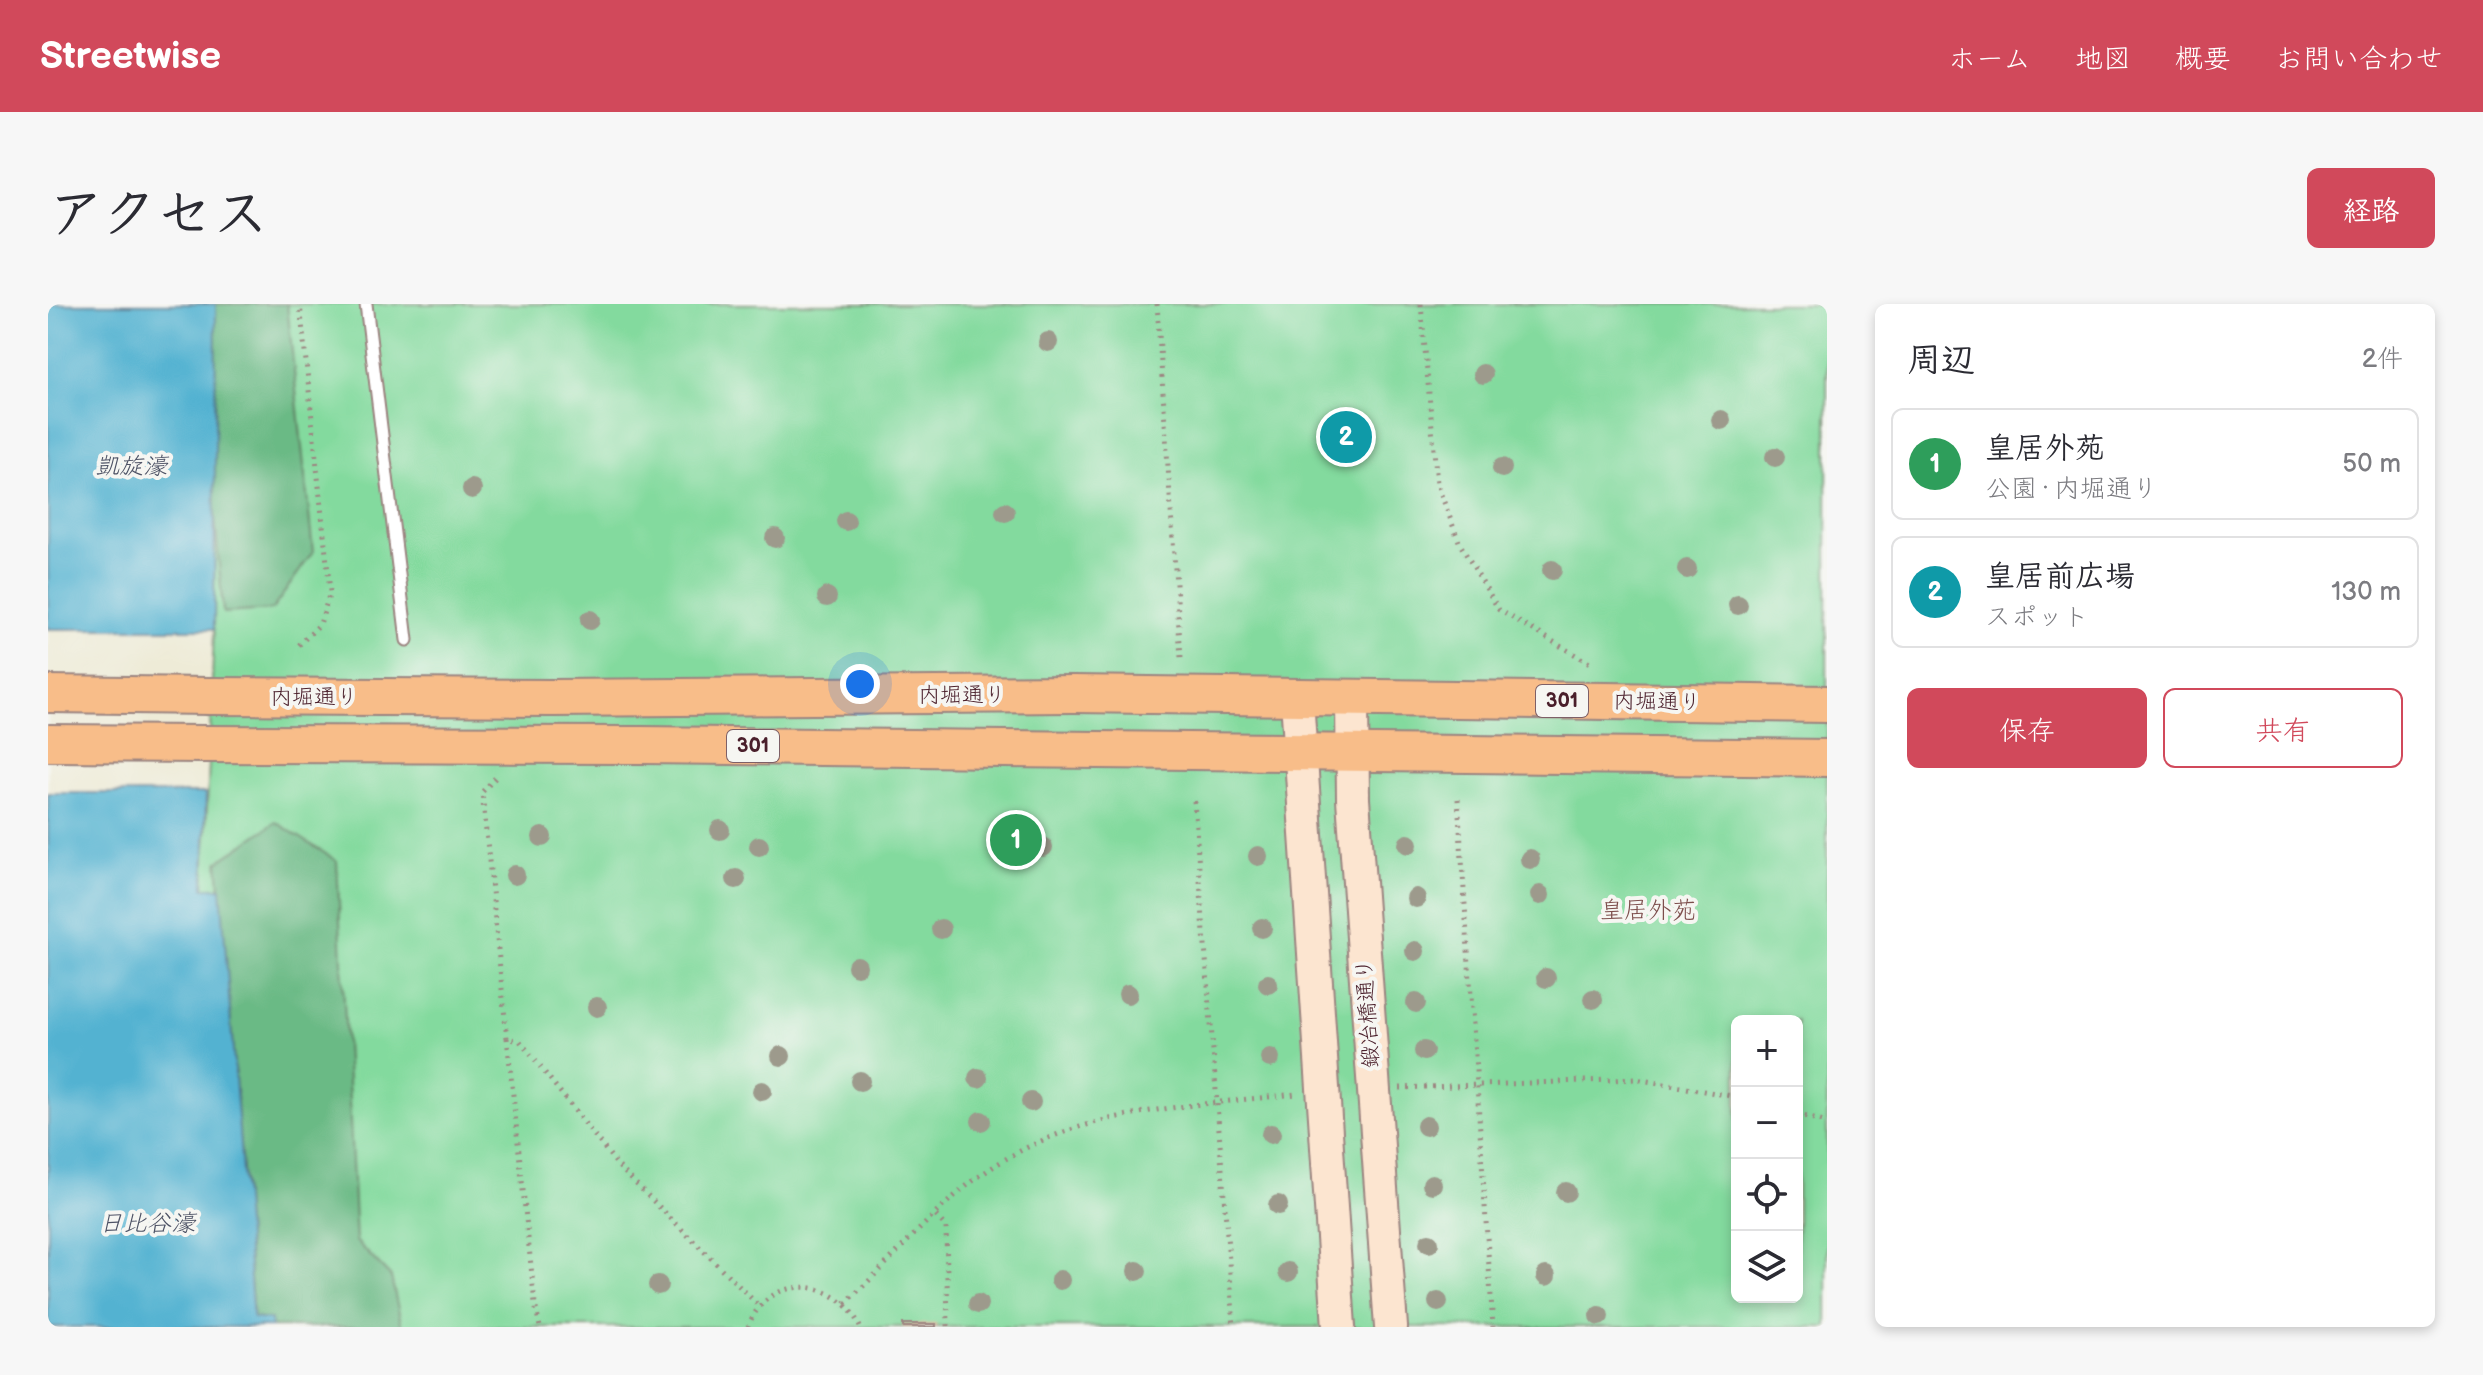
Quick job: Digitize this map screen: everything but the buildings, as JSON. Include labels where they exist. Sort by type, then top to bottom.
[{"type":"main road","name":"内堀通り","points":[[48,694],[569,698],[1074,694],[1827,704]]},
{"type":"main road","points":[[1297,699],[1339,1327]]},
{"type":"main road","name":"鍛冶橋通り","points":[[1352,699],[1353,799],[1391,1327]]},
{"type":"main road","name":"301","points":[[48,743],[1827,758]]},
{"type":"lane","points":[[366,304],[407,640]]},
{"type":"path","points":[[299,645],[320,624],[330,592],[300,304]]},
{"type":"path","points":[[1157,304],[1181,658]]},
{"type":"path","points":[[1421,304],[1437,484],[1460,544],[1499,610],[1593,665]]},
{"type":"path","points":[[495,778],[482,792],[535,1304],[540,1327]]},
{"type":"path","points":[[1458,799],[1493,1327]]},
{"type":"path","points":[[1194,801],[1234,1327]]},
{"type":"path","points":[[507,1038],[520,1041],[619,1167],[759,1306]]},
{"type":"path","points":[[1395,1088],[1636,1079],[1731,1096]]},
{"type":"path","points":[[845,1303],[983,1173],[1055,1135],[1139,1112],[1301,1093]]},
{"type":"path","points":[[1803,1116],[1827,1123]]},
{"type":"path","points":[[936,1216],[946,1227],[948,1327]]},
{"type":"path","points":[[748,1327],[759,1306],[781,1290],[808,1286],[822,1288],[845,1303],[860,1327]]},
{"type":"green space","points":[[197,304],[287,304],[313,552],[272,610],[223,613]]},
{"type":"green space","name":"皇居外苑","points":[[216,304],[1827,304],[1827,1327],[271,1327],[204,888],[214,629]]},
{"type":"green space","points":[[276,822],[337,861],[356,1241],[391,1277],[402,1327],[271,1327],[270,1320],[253,1319],[218,862]]},
{"type":"water","name":"凱旋濠","points":[[48,304],[216,304],[214,629],[48,629]]},
{"type":"water","name":"日比谷濠","points":[[48,793],[206,793],[204,888],[221,888],[253,1318],[271,1320],[271,1327],[48,1327]]},
{"type":"place","name":"皇居前広場","points":[[1346,437]]},
{"type":"place","name":"皇居外苑","points":[[1016,840]]},
{"type":"district","name":"皇居外苑","points":[[1648,910]]}]
